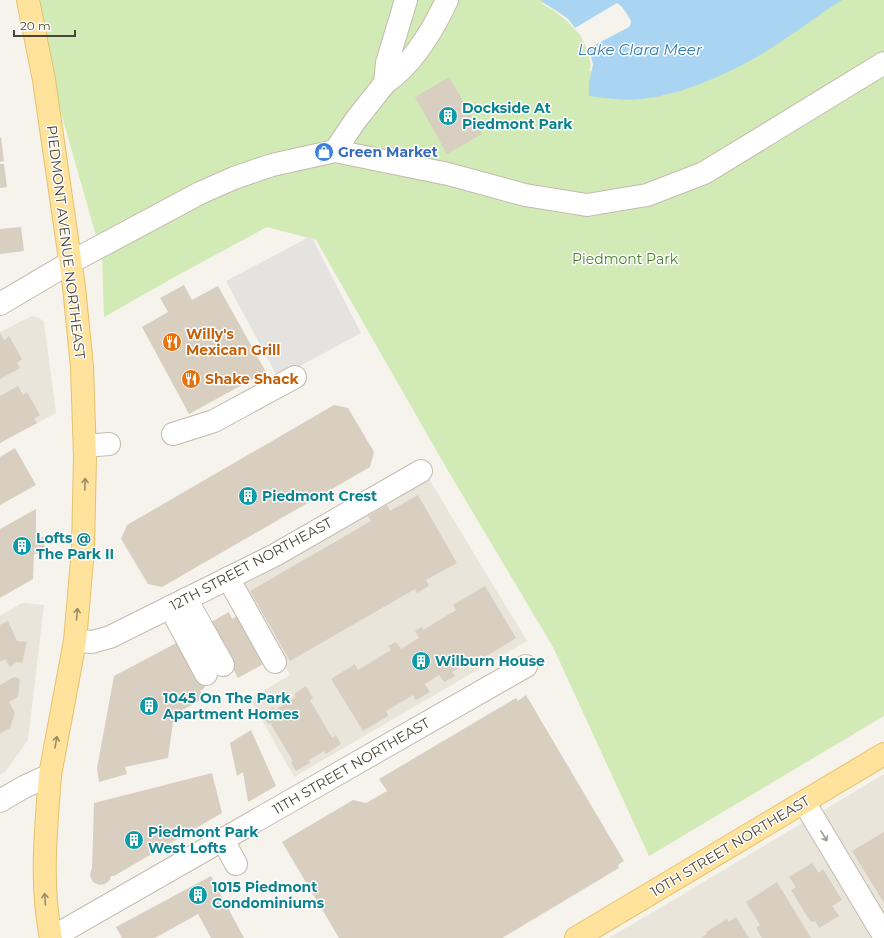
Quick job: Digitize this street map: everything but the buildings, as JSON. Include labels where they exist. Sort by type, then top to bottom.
[{"type":"main road","name":"PIEDMONT AVENUE NORTHEAST","points":[[28,0],[44,80],[71,262],[82,367],[85,446],[83,549],[75,641],[50,775],[44,864],[45,901],[51,938]]},
{"type":"main road","name":"10TH STREET NORTHEAST","points":[[576,938],[884,754]]},
{"type":"street","points":[[335,150],[355,121],[385,83],[405,67],[426,38],[444,7],[406,2],[387,63],[385,83]]},
{"type":"street","points":[[0,304],[71,262],[200,193],[234,178],[272,165],[335,150],[441,172],[525,195],[587,205],[647,195],[704,174],[884,63]]},
{"type":"street","points":[[173,434],[214,422],[295,377]]},
{"type":"street","points":[[85,446],[109,444]]},
{"type":"street","name":"12TH STREET NORTHEAST","points":[[75,641],[92,642],[110,637],[275,555],[422,471]]},
{"type":"street","points":[[228,578],[275,662]]},
{"type":"street","points":[[178,603],[214,670]]},
{"type":"street","name":"11TH STREET NORTHEAST","points":[[51,938],[526,666]]},
{"type":"street","points":[[0,801],[24,787],[50,775]]},
{"type":"street","points":[[804,802],[884,936]]},
{"type":"street","points":[[222,840],[236,864]]},
{"type":"shaded area","points":[[311,236],[361,333],[278,378],[226,281]]},
{"type":"shaded area","points":[[32,316],[39,318],[44,322],[56,413],[0,443],[0,332]]},
{"type":"shaded area","points":[[429,479],[527,641],[294,777],[250,699],[290,675],[238,584],[247,582]]},
{"type":"shaded area","points":[[22,603],[44,605],[28,740],[5,772],[0,775],[0,616]]},
{"type":"shaded area","points":[[884,774],[884,938],[609,938],[675,899]]},
{"type":"green space","name":"Piedmont Park","points":[[29,0],[884,0],[884,716],[649,856],[553,647],[447,469],[316,240],[267,227],[104,317],[102,257]]},
{"type":"water","name":"Lake Clara Meer","points":[[541,0],[842,0],[767,51],[733,70],[677,92],[628,100],[589,96],[589,83],[593,65],[589,48],[568,19]]},
{"type":"pier","points":[[542,2],[568,19],[575,28],[617,3],[627,14],[631,23],[629,27],[589,48],[593,65],[591,71],[589,71],[591,65],[587,49],[580,35],[567,21],[553,10],[542,4]]},
{"type":"place","name":"Dockside At Piedmont Park","points":[[448,116]]},
{"type":"place","name":"Green Market","points":[[324,152]]},
{"type":"place","name":"Willy's Mexican Grill","points":[[172,342]]},
{"type":"place","name":"Shake Shack","points":[[191,379]]},
{"type":"place","name":"Piedmont Crest","points":[[248,496]]},
{"type":"place","name":"Lofts @ The Park II","points":[[22,546]]},
{"type":"place","name":"Wilburn House","points":[[421,661]]},
{"type":"place","name":"1045 On The Park Apartment Homes","points":[[149,706]]},
{"type":"place","name":"Piedmont Park West Lofts","points":[[134,840]]},
{"type":"place","name":"1015 Piedmont Condominiums","points":[[198,895]]}]
